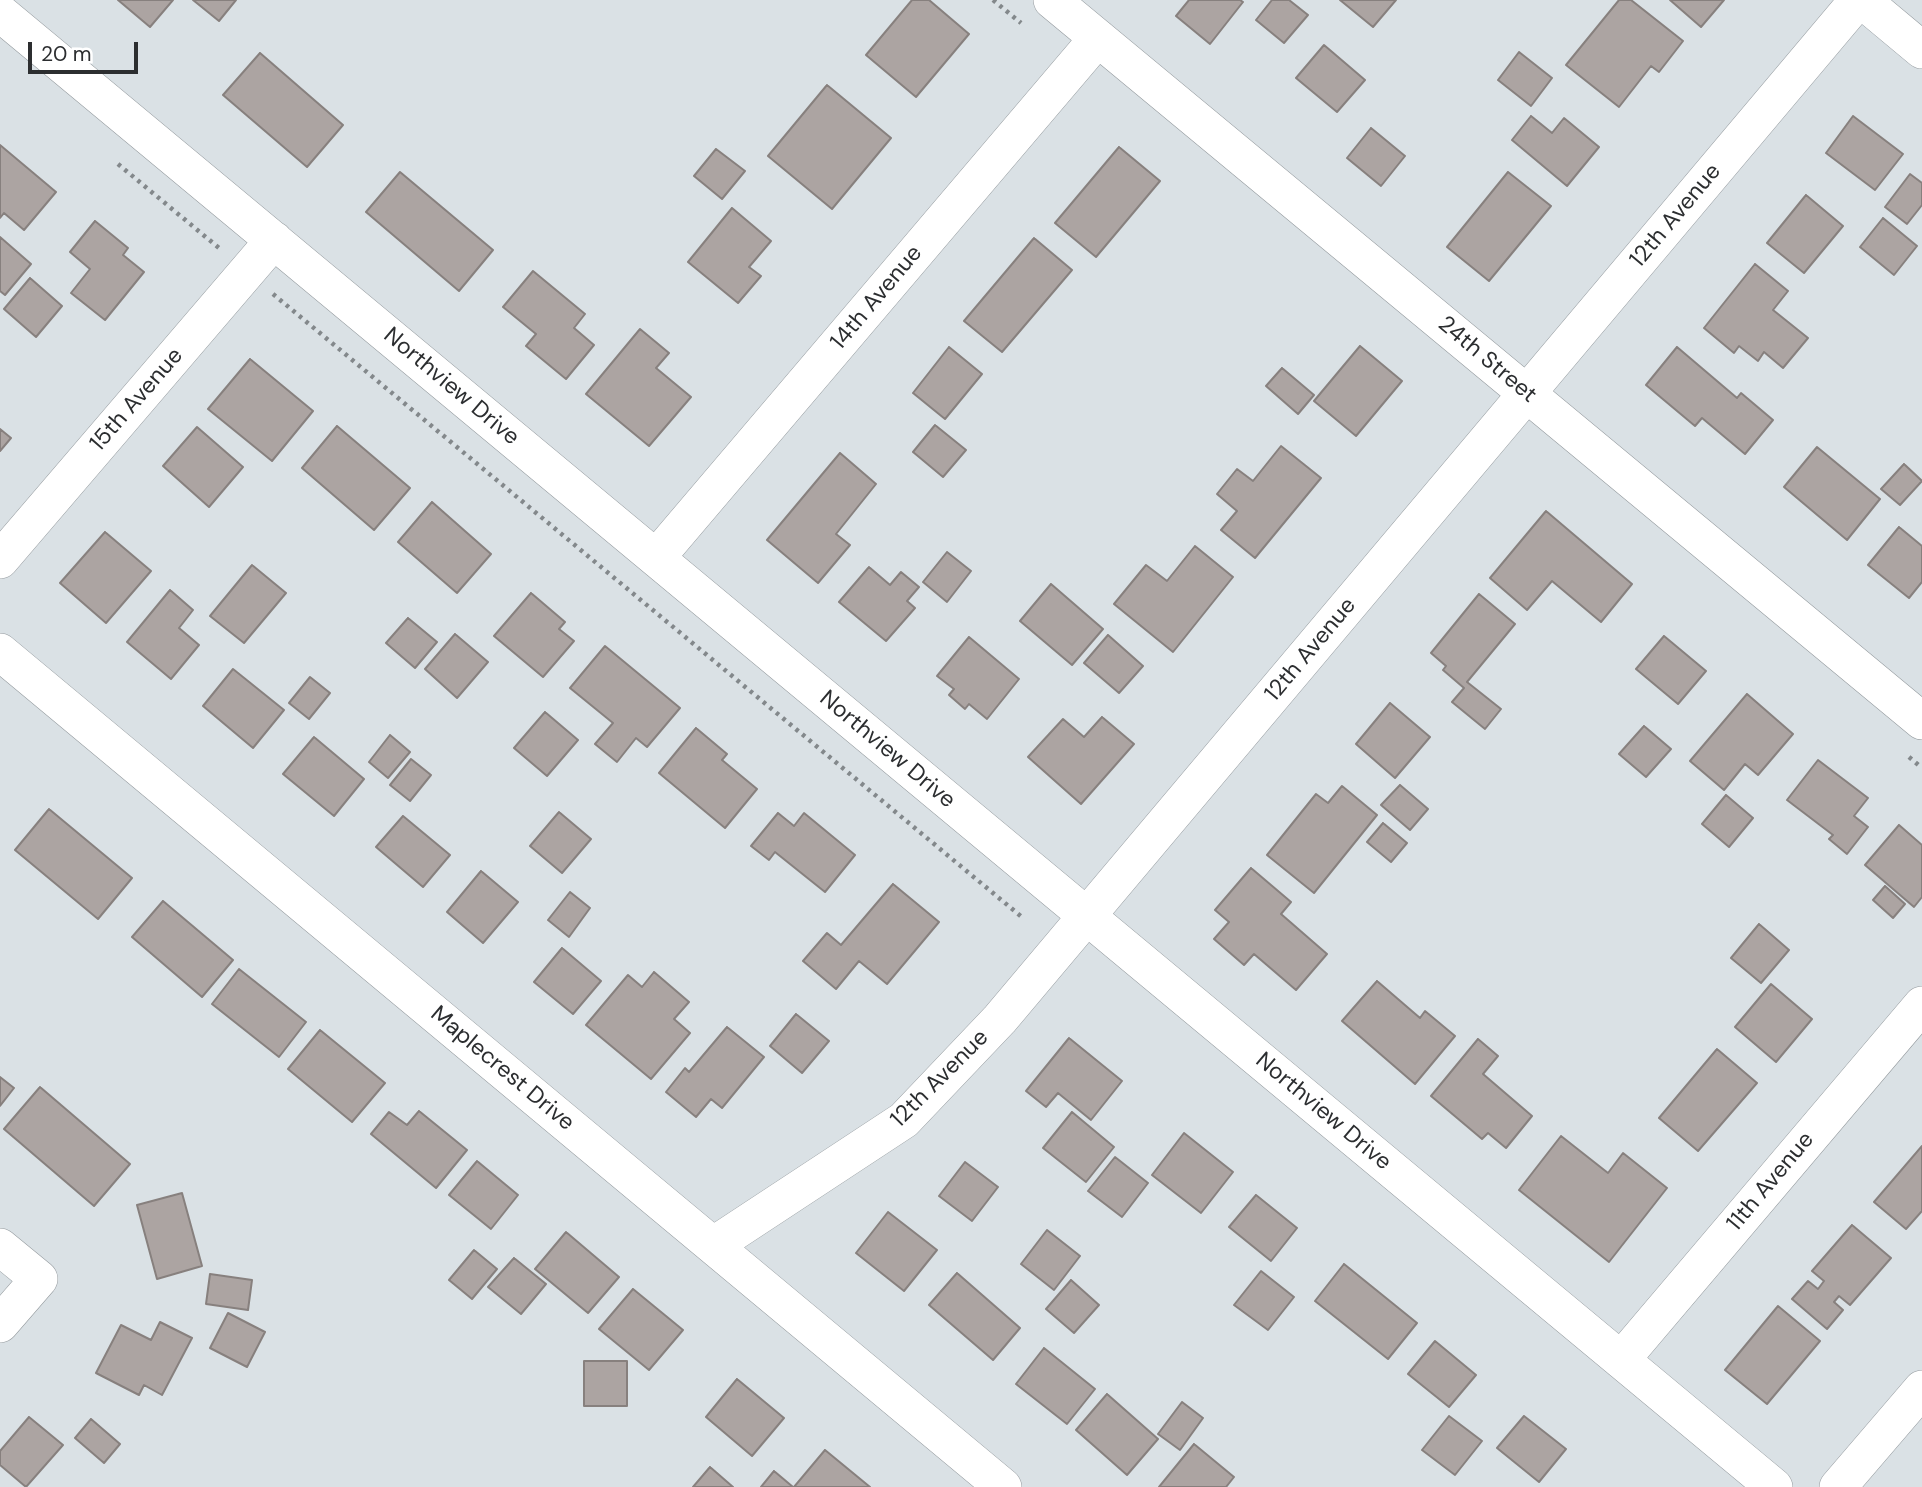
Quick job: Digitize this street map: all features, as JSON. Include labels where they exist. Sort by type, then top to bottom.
[{"type":"street","points":[[1860,0],[1922,50]]},
{"type":"street","name":"12th Avenue","points":[[714,1245],[904,1120],[1000,1019],[1860,0]]},
{"type":"street","name":"24th Street","points":[[1061,3],[1098,38],[1922,721]]},
{"type":"street","name":"Northview Drive","points":[[0,13],[1774,1487]]},
{"type":"street","name":"14th Avenue","points":[[656,558],[1098,38]]},
{"type":"street","name":"15th Avenue","points":[[0,561],[274,240]]},
{"type":"street","name":"Maplecrest Drive","points":[[0,652],[1003,1487]]},
{"type":"street","name":"11th Avenue","points":[[1621,1360],[1922,1005]]},
{"type":"street","points":[[0,1247],[39,1279],[0,1324]]},
{"type":"street","points":[[1839,1487],[1922,1388]]},
{"type":"path","points":[[266,288],[1023,918]]},
{"type":"building","points":[[118,0],[173,0],[150,27]]},
{"type":"building","points":[[193,0],[236,0],[219,21]]},
{"type":"building","points":[[912,0],[929,0],[969,34],[916,97],[866,55]]},
{"type":"building","points":[[1189,0],[1243,2],[1210,44],[1176,16]]},
{"type":"building","points":[[1272,0],[1289,0],[1308,15],[1284,43],[1256,20]]},
{"type":"building","points":[[1340,0],[1396,0],[1373,27]]},
{"type":"building","points":[[1619,0],[1631,0],[1683,41],[1659,72],[1651,66],[1619,107],[1566,65]]},
{"type":"building","points":[[1670,0],[1724,0],[1701,27]]},
{"type":"building","points":[[1324,45],[1365,80],[1337,112],[1296,78]]},
{"type":"building","points":[[1519,52],[1552,78],[1531,106],[1498,80]]},
{"type":"building","points":[[260,53],[343,125],[307,167],[223,95]]},
{"type":"building","points":[[827,85],[891,138],[832,209],[768,156]]},
{"type":"building","points":[[1531,116],[1552,133],[1564,118],[1599,147],[1567,186],[1512,140]]},
{"type":"building","points":[[1853,116],[1903,154],[1875,190],[1826,153]]},
{"type":"building","points":[[1371,128],[1405,156],[1381,186],[1347,158]]},
{"type":"building","points":[[0,145],[56,192],[24,230],[4,213],[0,218]]},
{"type":"building","points":[[1119,147],[1160,181],[1096,257],[1055,223]]},
{"type":"building","points":[[716,149],[745,171],[722,199],[694,176]]},
{"type":"building","points":[[400,172],[493,250],[459,291],[366,212]]},
{"type":"building","points":[[1508,172],[1551,206],[1489,281],[1447,247]]},
{"type":"building","points":[[1910,174],[1922,183],[1922,205],[1907,224],[1885,207]]},
{"type":"building","points":[[1806,195],[1843,226],[1804,273],[1767,243]]},
{"type":"building","points":[[732,208],[771,241],[749,267],[761,276],[738,303],[688,262]]},
{"type":"building","points":[[1883,218],[1917,246],[1894,275],[1860,247]]},
{"type":"building","points":[[95,221],[128,248],[123,255],[144,272],[105,320],[71,293],[90,269],[70,252]]},
{"type":"building","points":[[0,237],[31,264],[5,295],[0,291]]},
{"type":"building","points":[[1034,238],[1072,270],[1002,352],[964,321]]},
{"type":"building","points":[[1755,264],[1788,291],[1773,310],[1808,338],[1783,368],[1764,352],[1758,361],[1739,346],[1734,353],[1704,328]]},
{"type":"building","points":[[533,271],[585,314],[574,328],[594,345],[566,379],[526,346],[536,334],[503,307]]},
{"type":"building","points":[[30,278],[62,306],[36,337],[4,309]]},
{"type":"building","points":[[640,329],[669,353],[656,368],[691,397],[649,446],[586,394]]},
{"type":"building","points":[[1360,346],[1402,381],[1356,436],[1314,401]]},
{"type":"building","points":[[949,347],[982,374],[945,419],[913,393]]},
{"type":"building","points":[[1677,347],[1737,398],[1741,393],[1773,420],[1745,454],[1702,418],[1695,426],[1646,385]]},
{"type":"building","points":[[250,359],[313,411],[272,461],[208,409]]},
{"type":"building","points":[[1282,368],[1314,395],[1298,414],[1266,386]]},
{"type":"building","points":[[935,425],[966,450],[943,477],[913,452]]},
{"type":"building","points":[[337,426],[410,488],[374,530],[302,468]]},
{"type":"building","points":[[197,427],[243,467],[209,507],[163,466]]},
{"type":"building","points":[[0,429],[11,438],[0,451]]},
{"type":"building","points":[[1281,446],[1321,478],[1255,558],[1221,530],[1237,511],[1217,494],[1237,469],[1253,481]]},
{"type":"building","points":[[1817,447],[1880,499],[1847,540],[1784,487]]},
{"type":"building","points":[[840,453],[876,484],[836,534],[850,545],[818,583],[767,540]]},
{"type":"building","points":[[1904,464],[1922,481],[1900,505],[1881,489]]},
{"type":"building","points":[[432,502],[491,554],[457,593],[398,542]]},
{"type":"building","points":[[1546,511],[1632,584],[1601,622],[1552,581],[1527,610],[1490,578]]},
{"type":"building","points":[[1899,527],[1922,546],[1922,582],[1909,598],[1868,565]]},
{"type":"building","points":[[105,532],[151,571],[106,623],[60,583]]},
{"type":"building","points":[[1195,546],[1233,577],[1173,652],[1114,604],[1146,565],[1167,581]]},
{"type":"building","points":[[947,552],[971,571],[947,602],[923,582]]},
{"type":"building","points":[[252,565],[286,593],[244,643],[210,616]]},
{"type":"building","points":[[869,567],[890,585],[901,572],[919,587],[907,601],[915,608],[886,641],[839,602]]},
{"type":"building","points":[[1051,584],[1103,629],[1072,665],[1020,621]]},
{"type":"building","points":[[170,590],[193,610],[179,628],[199,645],[171,679],[127,642]]},
{"type":"building","points":[[531,593],[565,622],[559,629],[574,641],[543,677],[494,636]]},
{"type":"building","points":[[1479,594],[1515,624],[1467,682],[1501,709],[1485,729],[1452,702],[1464,688],[1443,670],[1446,666],[1431,653]]},
{"type":"building","points":[[408,618],[437,642],[415,668],[386,643]]},
{"type":"building","points":[[455,634],[488,662],[457,698],[425,669]]},
{"type":"building","points":[[1108,635],[1143,666],[1119,693],[1084,663]]},
{"type":"building","points":[[1664,636],[1706,671],[1678,704],[1636,669]]},
{"type":"building","points":[[969,637],[1019,679],[987,719],[969,704],[965,709],[949,695],[954,689],[937,676]]},
{"type":"building","points":[[605,646],[680,708],[647,747],[636,738],[617,762],[595,744],[613,723],[570,688]]},
{"type":"building","points":[[233,669],[284,710],[253,748],[203,706]]},
{"type":"building","points":[[310,677],[330,693],[309,719],[289,703]]},
{"type":"building","points":[[1747,694],[1793,734],[1758,775],[1745,764],[1724,790],[1690,761]]},
{"type":"building","points":[[1390,703],[1430,737],[1395,778],[1356,744]]},
{"type":"building","points":[[545,712],[578,740],[547,776],[514,748]]},
{"type":"building","points":[[1102,717],[1134,744],[1081,804],[1028,757],[1063,719],[1084,737]]},
{"type":"building","points":[[1644,726],[1671,749],[1646,777],[1619,754]]},
{"type":"building","points":[[696,728],[727,754],[722,760],[757,789],[725,828],[659,773]]},
{"type":"building","points":[[390,735],[410,752],[388,778],[369,762]]},
{"type":"building","points":[[314,737],[364,779],[334,816],[283,774]]},
{"type":"building","points":[[411,759],[431,775],[410,801],[390,785]]},
{"type":"building","points":[[1818,760],[1868,798],[1854,816],[1868,827],[1847,854],[1829,839],[1833,835],[1787,800]]},
{"type":"building","points":[[1400,785],[1428,809],[1410,830],[1381,805]]},
{"type":"building","points":[[1342,786],[1377,815],[1314,893],[1267,855],[1316,794],[1328,803]]},
{"type":"building","points":[[1726,795],[1753,818],[1729,847],[1702,824]]},
{"type":"building","points":[[49,809],[132,878],[98,919],[15,850]]},
{"type":"building","points":[[559,812],[591,839],[562,873],[530,846]]},
{"type":"building","points":[[778,813],[794,826],[804,813],[855,855],[825,892],[775,852],[769,860],[751,846]]},
{"type":"building","points":[[403,816],[450,855],[423,887],[376,847]]},
{"type":"building","points":[[1383,823],[1407,843],[1391,862],[1367,842]]},
{"type":"building","points":[[1899,825],[1922,845],[1922,897],[1914,907],[1865,865]]},
{"type":"building","points":[[1251,868],[1291,902],[1281,914],[1327,954],[1296,990],[1254,954],[1244,965],[1214,939],[1229,922],[1215,910]]},
{"type":"building","points":[[481,871],[518,902],[483,943],[447,912]]},
{"type":"building","points":[[893,884],[939,922],[887,984],[859,961],[836,989],[803,961],[827,933],[841,945]]},
{"type":"building","points":[[1885,886],[1905,904],[1893,918],[1873,900]]},
{"type":"building","points":[[570,892],[590,908],[569,937],[548,920]]},
{"type":"building","points":[[163,901],[233,960],[202,997],[132,937]]},
{"type":"building","points":[[1759,924],[1789,950],[1761,983],[1731,958]]},
{"type":"building","points":[[562,948],[601,981],[573,1014],[534,982]]},
{"type":"building","points":[[239,969],[306,1022],[279,1057],[212,1004]]},
{"type":"building","points":[[654,972],[689,1002],[674,1019],[690,1033],[651,1079],[586,1025],[628,975],[642,987]]},
{"type":"building","points":[[1377,981],[1420,1018],[1425,1011],[1455,1036],[1415,1084],[1342,1021]]},
{"type":"building","points":[[1771,984],[1812,1019],[1776,1062],[1735,1027]]},
{"type":"building","points":[[796,1014],[829,1041],[802,1073],[770,1046]]},
{"type":"building","points":[[727,1027],[764,1057],[722,1108],[711,1099],[696,1117],[666,1092],[685,1068],[689,1072]]},
{"type":"building","points":[[320,1030],[385,1083],[352,1122],[288,1069]]},
{"type":"building","points":[[1069,1038],[1122,1081],[1091,1120],[1058,1093],[1046,1107],[1026,1091]]},
{"type":"building","points":[[1478,1039],[1498,1056],[1483,1074],[1532,1116],[1506,1148],[1488,1133],[1482,1139],[1431,1096]]},
{"type":"building","points":[[1717,1049],[1757,1083],[1698,1151],[1659,1118]]},
{"type":"building","points":[[0,1077],[14,1088],[0,1106]]},
{"type":"building","points":[[40,1087],[130,1164],[94,1206],[4,1129]]},
{"type":"building","points":[[419,1111],[467,1150],[436,1188],[371,1134],[389,1112],[407,1125]]},
{"type":"building","points":[[1072,1112],[1114,1147],[1086,1182],[1043,1148]]},
{"type":"building","points":[[1184,1133],[1233,1172],[1201,1213],[1152,1175]]},
{"type":"building","points":[[1561,1136],[1608,1173],[1623,1153],[1667,1188],[1609,1262],[1519,1190]]},
{"type":"building","points":[[1922,1146],[1922,1211],[1906,1229],[1874,1202]]},
{"type":"building","points":[[1115,1157],[1148,1183],[1122,1217],[1088,1191]]},
{"type":"building","points":[[477,1161],[518,1195],[491,1229],[449,1195]]},
{"type":"building","points":[[965,1162],[998,1187],[972,1221],[939,1196]]},
{"type":"building","points":[[182,1193],[202,1266],[157,1279],[137,1205]]},
{"type":"building","points":[[1256,1195],[1297,1228],[1271,1261],[1229,1227]]},
{"type":"building","points":[[888,1212],[937,1250],[904,1291],[856,1253]]},
{"type":"building","points":[[1852,1225],[1891,1258],[1850,1305],[1839,1296],[1834,1302],[1843,1310],[1827,1329],[1792,1299],[1808,1281],[1818,1289],[1824,1281],[1812,1271]]},
{"type":"building","points":[[1047,1230],[1080,1256],[1054,1290],[1021,1264]]},
{"type":"building","points":[[566,1232],[619,1277],[588,1313],[535,1269]]},
{"type":"building","points":[[474,1250],[497,1269],[472,1299],[449,1280]]},
{"type":"building","points":[[514,1258],[546,1284],[521,1314],[488,1287]]},
{"type":"building","points":[[1344,1264],[1417,1323],[1388,1359],[1315,1301]]},
{"type":"building","points":[[1261,1271],[1294,1297],[1268,1330],[1234,1305]]},
{"type":"building","points":[[957,1273],[1020,1328],[993,1360],[929,1305]]},
{"type":"building","points":[[210,1274],[252,1280],[248,1310],[206,1304]]},
{"type":"building","points":[[1071,1280],[1099,1305],[1074,1333],[1046,1309]]},
{"type":"building","points":[[633,1289],[683,1330],[649,1370],[599,1329]]},
{"type":"building","points":[[1778,1306],[1820,1341],[1767,1404],[1725,1370]]},
{"type":"building","points":[[228,1313],[265,1332],[247,1367],[210,1348]]},
{"type":"building","points":[[160,1322],[192,1338],[162,1395],[144,1385],[139,1395],[96,1373],[121,1325],[151,1340]]},
{"type":"building","points":[[1435,1341],[1476,1375],[1449,1407],[1408,1374]]},
{"type":"building","points":[[1044,1348],[1095,1389],[1067,1424],[1016,1384]]},
{"type":"building","points":[[584,1361],[627,1361],[627,1406],[584,1406]]},
{"type":"building","points":[[737,1379],[784,1418],[752,1456],[706,1417]]},
{"type":"building","points":[[1107,1394],[1158,1439],[1127,1475],[1076,1430]]},
{"type":"building","points":[[1182,1402],[1203,1418],[1180,1450],[1158,1434]]},
{"type":"building","points":[[1449,1416],[1482,1441],[1455,1475],[1422,1450]]},
{"type":"building","points":[[1524,1416],[1566,1449],[1539,1482],[1497,1448]]},
{"type":"building","points":[[29,1417],[63,1445],[26,1487],[0,1465],[0,1451]]},
{"type":"building","points":[[91,1419],[120,1444],[104,1463],[75,1438]]},
{"type":"building","points":[[1194,1444],[1234,1477],[1226,1487],[1159,1487]]},
{"type":"building","points":[[825,1450],[870,1487],[794,1487]]},
{"type":"building","points":[[710,1467],[733,1487],[693,1487]]},
{"type":"building","points":[[774,1471],[793,1487],[761,1487]]}]
